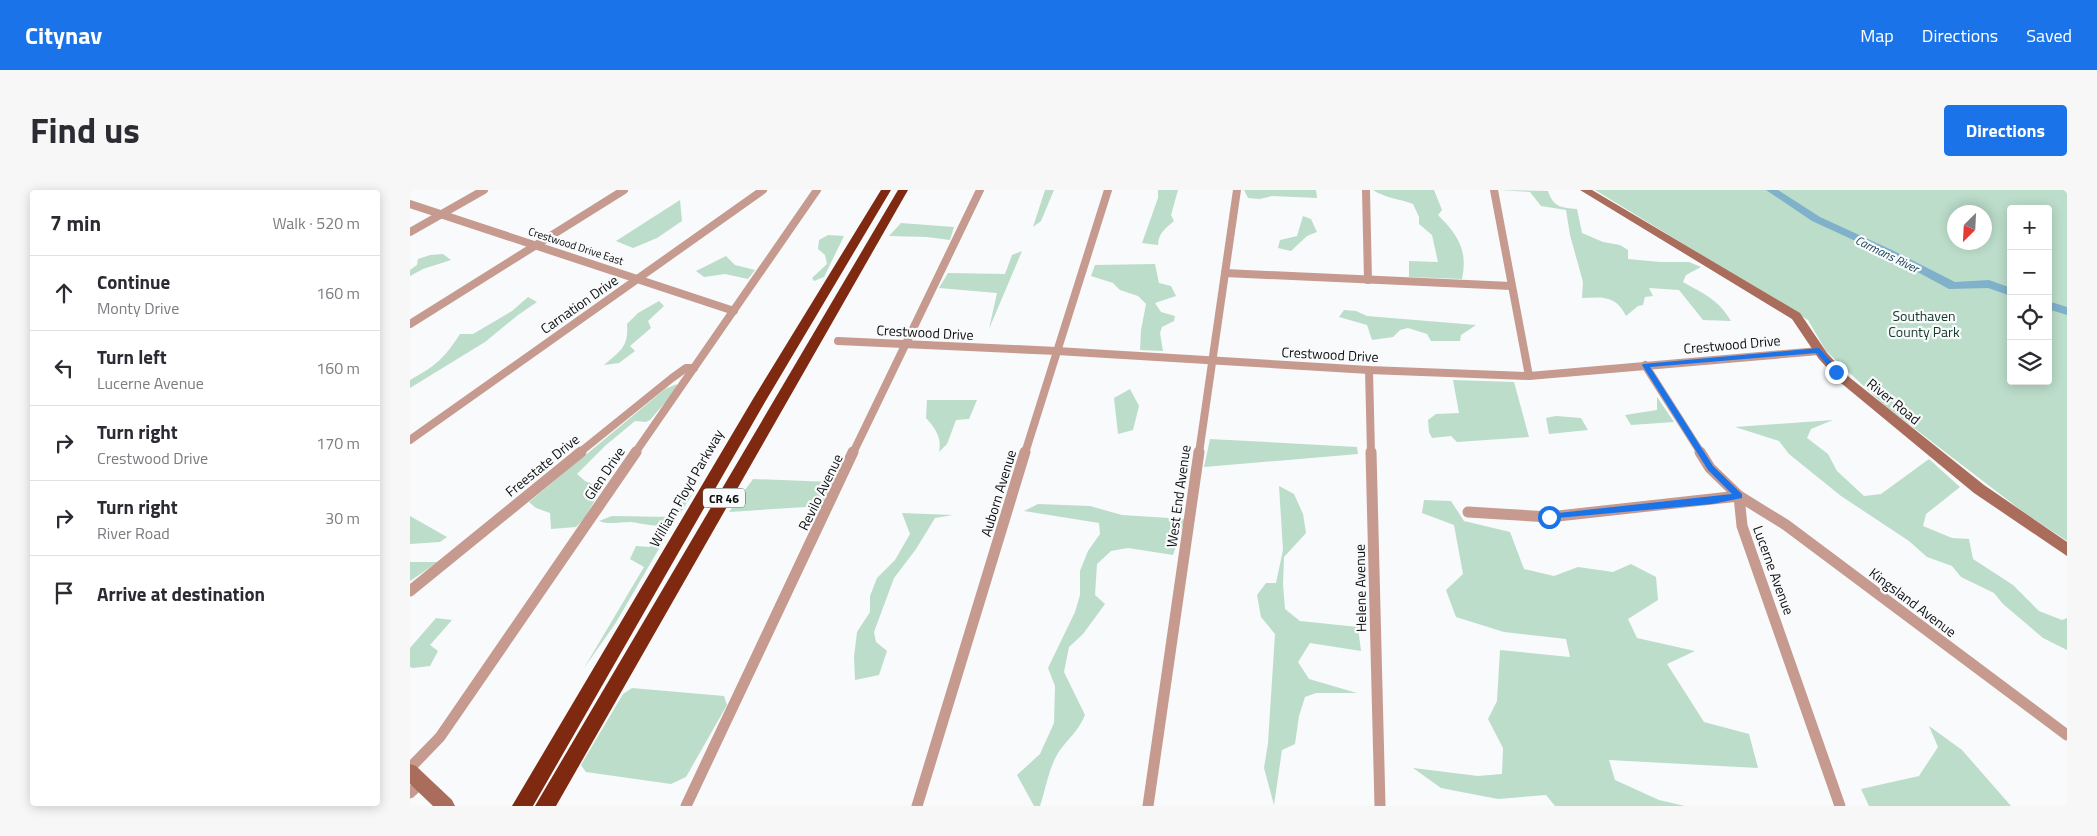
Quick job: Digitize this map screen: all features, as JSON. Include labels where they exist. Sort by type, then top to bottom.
[{"type":"highway","name":"William Floyd Parkway","points":[[522,806],[758,402],[886,190]]},
{"type":"highway","name":"CR 46","points":[[545,806],[903,190]]},
{"type":"highway","points":[[517,806],[536,782]]},
{"type":"street","points":[[410,232],[484,190]]},
{"type":"street","points":[[410,324],[624,190]]},
{"type":"street","name":"Carnation Drive","points":[[410,440],[763,190]]},
{"type":"street","name":"Glen Drive","points":[[413,779],[816,190]]},
{"type":"street","name":"Revilo Avenue","points":[[686,806],[904,345],[980,190]]},
{"type":"street","name":"Auborn Avenue","points":[[917,806],[1108,190]]},
{"type":"street","name":"West End Avenue","points":[[1148,806],[1237,190]]},
{"type":"street","points":[[1366,190],[1368,280]]},
{"type":"street","points":[[1494,190],[1511,286],[1530,376]]},
{"type":"street","name":"River Road","points":[[1585,190],[1796,316],[1819,351],[1845,380],[2012,514],[2067,550]]},
{"type":"street","name":"Crestwood Drive East","points":[[410,204],[734,310]]},
{"type":"street","points":[[1225,273],[1511,286]]},
{"type":"street","name":"Crestwood Drive","points":[[838,341],[1057,351],[1369,370],[1530,376],[1819,351]]},
{"type":"street","points":[[1645,365],[1710,468],[1739,496]]},
{"type":"street","name":"Freestate Drive","points":[[410,591],[672,378],[686,368],[694,368]]},
{"type":"street","name":"Helene Avenue","points":[[1369,370],[1380,806]]},
{"type":"street","points":[[1468,512],[1549,517],[1739,496]]},
{"type":"street","name":"Kingsland Avenue","points":[[1739,496],[1794,531],[2067,735]]},
{"type":"street","name":"Lucerne Avenue","points":[[1739,496],[1742,526],[1840,806]]},
{"type":"street","points":[[413,779],[446,806]]},
{"type":"green space","points":[[1045,190],[1054,190],[1041,221],[1033,227]]},
{"type":"green space","points":[[1158,190],[1178,190],[1171,215],[1174,221],[1161,234],[1158,245],[1142,243],[1158,198]]},
{"type":"green space","points":[[1244,190],[1316,190],[1317,198],[1272,196],[1260,199],[1248,198]]},
{"type":"green space","points":[[1373,190],[1434,190],[1442,210],[1438,215],[1451,229],[1460,244],[1464,260],[1462,279],[1409,277],[1409,261],[1438,262],[1432,235],[1419,224],[1419,217],[1413,204],[1388,197]]},
{"type":"green space","points":[[1499,190],[1548,191],[1559,206],[1577,209],[1582,233],[1603,242],[1620,245],[1628,250],[1628,259],[1689,262],[1701,267],[1686,275],[1683,282],[1716,302],[1731,321],[1703,320],[1679,290],[1649,288],[1653,296],[1645,297],[1643,305],[1638,306],[1626,316],[1618,304],[1613,301],[1602,298],[1582,298],[1583,282],[1570,235],[1566,210],[1541,206],[1530,192]]},
{"type":"green space","name":"Southaven County Park","points":[[1595,190],[2067,190],[2067,541],[2022,511],[1884,405],[1826,351],[1808,320]]},
{"type":"green space","points":[[680,200],[682,221],[657,238],[633,248],[616,241]]},
{"type":"green space","points":[[1303,216],[1311,219],[1317,232],[1307,236],[1291,251],[1278,248],[1280,240],[1297,236]]},
{"type":"green space","points":[[901,223],[954,227],[950,240],[889,236]]},
{"type":"green space","points":[[828,235],[844,236],[824,277],[814,281],[812,278],[827,264],[825,255],[818,249],[819,240]]},
{"type":"green space","points":[[1022,251],[989,329],[997,293],[939,288],[948,273],[1005,274],[1012,255]]},
{"type":"green space","points":[[443,254],[451,260],[423,269],[410,276],[410,270],[417,265],[418,259],[430,255]]},
{"type":"green space","points":[[726,256],[735,265],[755,270],[748,279],[725,274],[704,277],[696,271]]},
{"type":"green space","points":[[1155,264],[1159,283],[1171,286],[1176,296],[1155,303],[1161,312],[1175,316],[1174,321],[1162,327],[1160,333],[1163,351],[1140,350],[1141,330],[1146,304],[1138,296],[1120,290],[1113,283],[1091,276],[1095,265]]},
{"type":"green space","points":[[528,297],[537,302],[485,342],[410,388],[410,380],[438,361],[449,350],[460,334],[473,334],[512,311]]},
{"type":"green space","points":[[659,301],[664,306],[648,321],[651,328],[630,346],[635,351],[619,363],[604,365],[619,352],[625,343],[627,324],[638,313]]},
{"type":"green space","points":[[1344,310],[1356,311],[1367,316],[1476,325],[1461,335],[1460,341],[1431,341],[1427,334],[1408,328],[1400,330],[1393,337],[1372,340],[1367,325],[1339,317]]},
{"type":"green space","points":[[1453,380],[1514,382],[1529,437],[1457,442],[1451,436],[1432,438],[1429,432],[1428,420],[1436,414],[1459,413]]},
{"type":"green space","points":[[677,384],[675,391],[650,420],[646,422],[635,421],[606,445],[577,474],[585,481],[602,488],[584,519],[576,527],[551,529],[550,513],[536,508],[529,502],[665,389]]},
{"type":"green space","points":[[1130,389],[1139,406],[1133,430],[1118,434],[1114,398]]},
{"type":"green space","points":[[1657,397],[1674,422],[1631,425],[1625,415],[1657,410]]},
{"type":"green space","points":[[927,400],[977,400],[969,419],[956,420],[947,444],[939,452],[940,442],[937,434],[926,418]]},
{"type":"green space","points":[[1556,416],[1581,418],[1588,430],[1549,434],[1546,418]]},
{"type":"green space","points":[[1833,420],[1811,429],[1807,438],[1828,454],[1837,471],[1864,496],[1881,494],[1929,459],[1960,487],[1926,514],[1923,526],[1952,538],[1969,539],[1973,559],[2013,585],[2039,611],[2062,620],[2067,618],[2067,650],[2043,638],[2003,604],[1994,593],[1961,577],[1952,566],[1927,557],[1909,541],[1841,496],[1789,454],[1779,441],[1735,427]]},
{"type":"green space","points":[[1210,439],[1357,447],[1358,454],[1204,467]]},
{"type":"green space","points":[[753,479],[832,482],[821,506],[729,512]]},
{"type":"green space","points":[[1279,486],[1294,494],[1303,514],[1306,533],[1284,557],[1283,584],[1285,609],[1300,621],[1358,627],[1361,651],[1310,643],[1298,662],[1309,679],[1357,693],[1316,693],[1305,697],[1299,716],[1295,744],[1282,750],[1274,805],[1264,768],[1268,743],[1275,634],[1261,617],[1257,595],[1266,583],[1276,583],[1283,550]]},
{"type":"green space","points":[[692,495],[678,516],[668,524],[658,526],[630,522],[610,523],[599,521],[612,516],[673,517],[686,497]]},
{"type":"green space","points":[[1424,500],[1451,501],[1464,521],[1510,532],[1524,569],[1554,576],[1578,567],[1613,572],[1631,564],[1656,577],[1658,600],[1628,619],[1637,638],[1695,651],[1667,664],[1704,722],[1749,734],[1758,768],[1609,760],[1615,780],[1659,800],[1685,806],[1555,806],[1546,795],[1498,799],[1441,788],[1413,768],[1478,776],[1502,774],[1503,748],[1488,719],[1497,701],[1500,650],[1570,657],[1566,639],[1504,632],[1456,617],[1446,590],[1463,574],[1454,525],[1422,513]]},
{"type":"green space","points":[[1038,504],[1090,506],[1122,515],[1185,519],[1173,555],[1128,548],[1111,551],[1097,564],[1095,595],[1105,604],[1083,634],[1069,647],[1064,672],[1085,715],[1077,730],[1056,756],[1040,806],[1034,806],[1017,775],[1040,754],[1054,723],[1055,686],[1048,668],[1075,612],[1080,595],[1080,571],[1088,551],[1100,534],[1099,523],[1024,511]]},
{"type":"green space","points":[[902,513],[953,515],[935,518],[916,549],[894,578],[874,632],[876,642],[887,651],[879,675],[855,680],[854,657],[857,632],[870,612],[870,596],[877,578],[895,560],[910,534]]},
{"type":"green space","points":[[410,516],[447,537],[440,542],[410,544]]},
{"type":"green space","points":[[667,535],[615,624],[584,668],[644,567],[630,559],[636,546],[650,547],[655,538]]},
{"type":"green space","points":[[410,562],[438,562],[410,581]]},
{"type":"green space","points":[[436,618],[452,620],[430,645],[438,651],[430,666],[410,667],[410,648]]},
{"type":"green space","points":[[632,688],[724,696],[727,705],[686,777],[671,784],[586,772],[581,765],[623,694]]},
{"type":"green space","points":[[1929,726],[1962,750],[2011,806],[1869,806],[1861,789],[1919,776],[1938,747]]},
{"type":"waterway","name":"Carmans River","points":[[1771,190],[1816,219],[1890,253],[1953,286],[1989,284],[2007,291]]},
{"type":"waterway","name":"Carmans River","points":[[2052,306],[2067,311]]},
{"type":"route","points":[[1549,517],[1739,496],[1710,468],[1645,365],[1819,351],[1836,372]]}]
